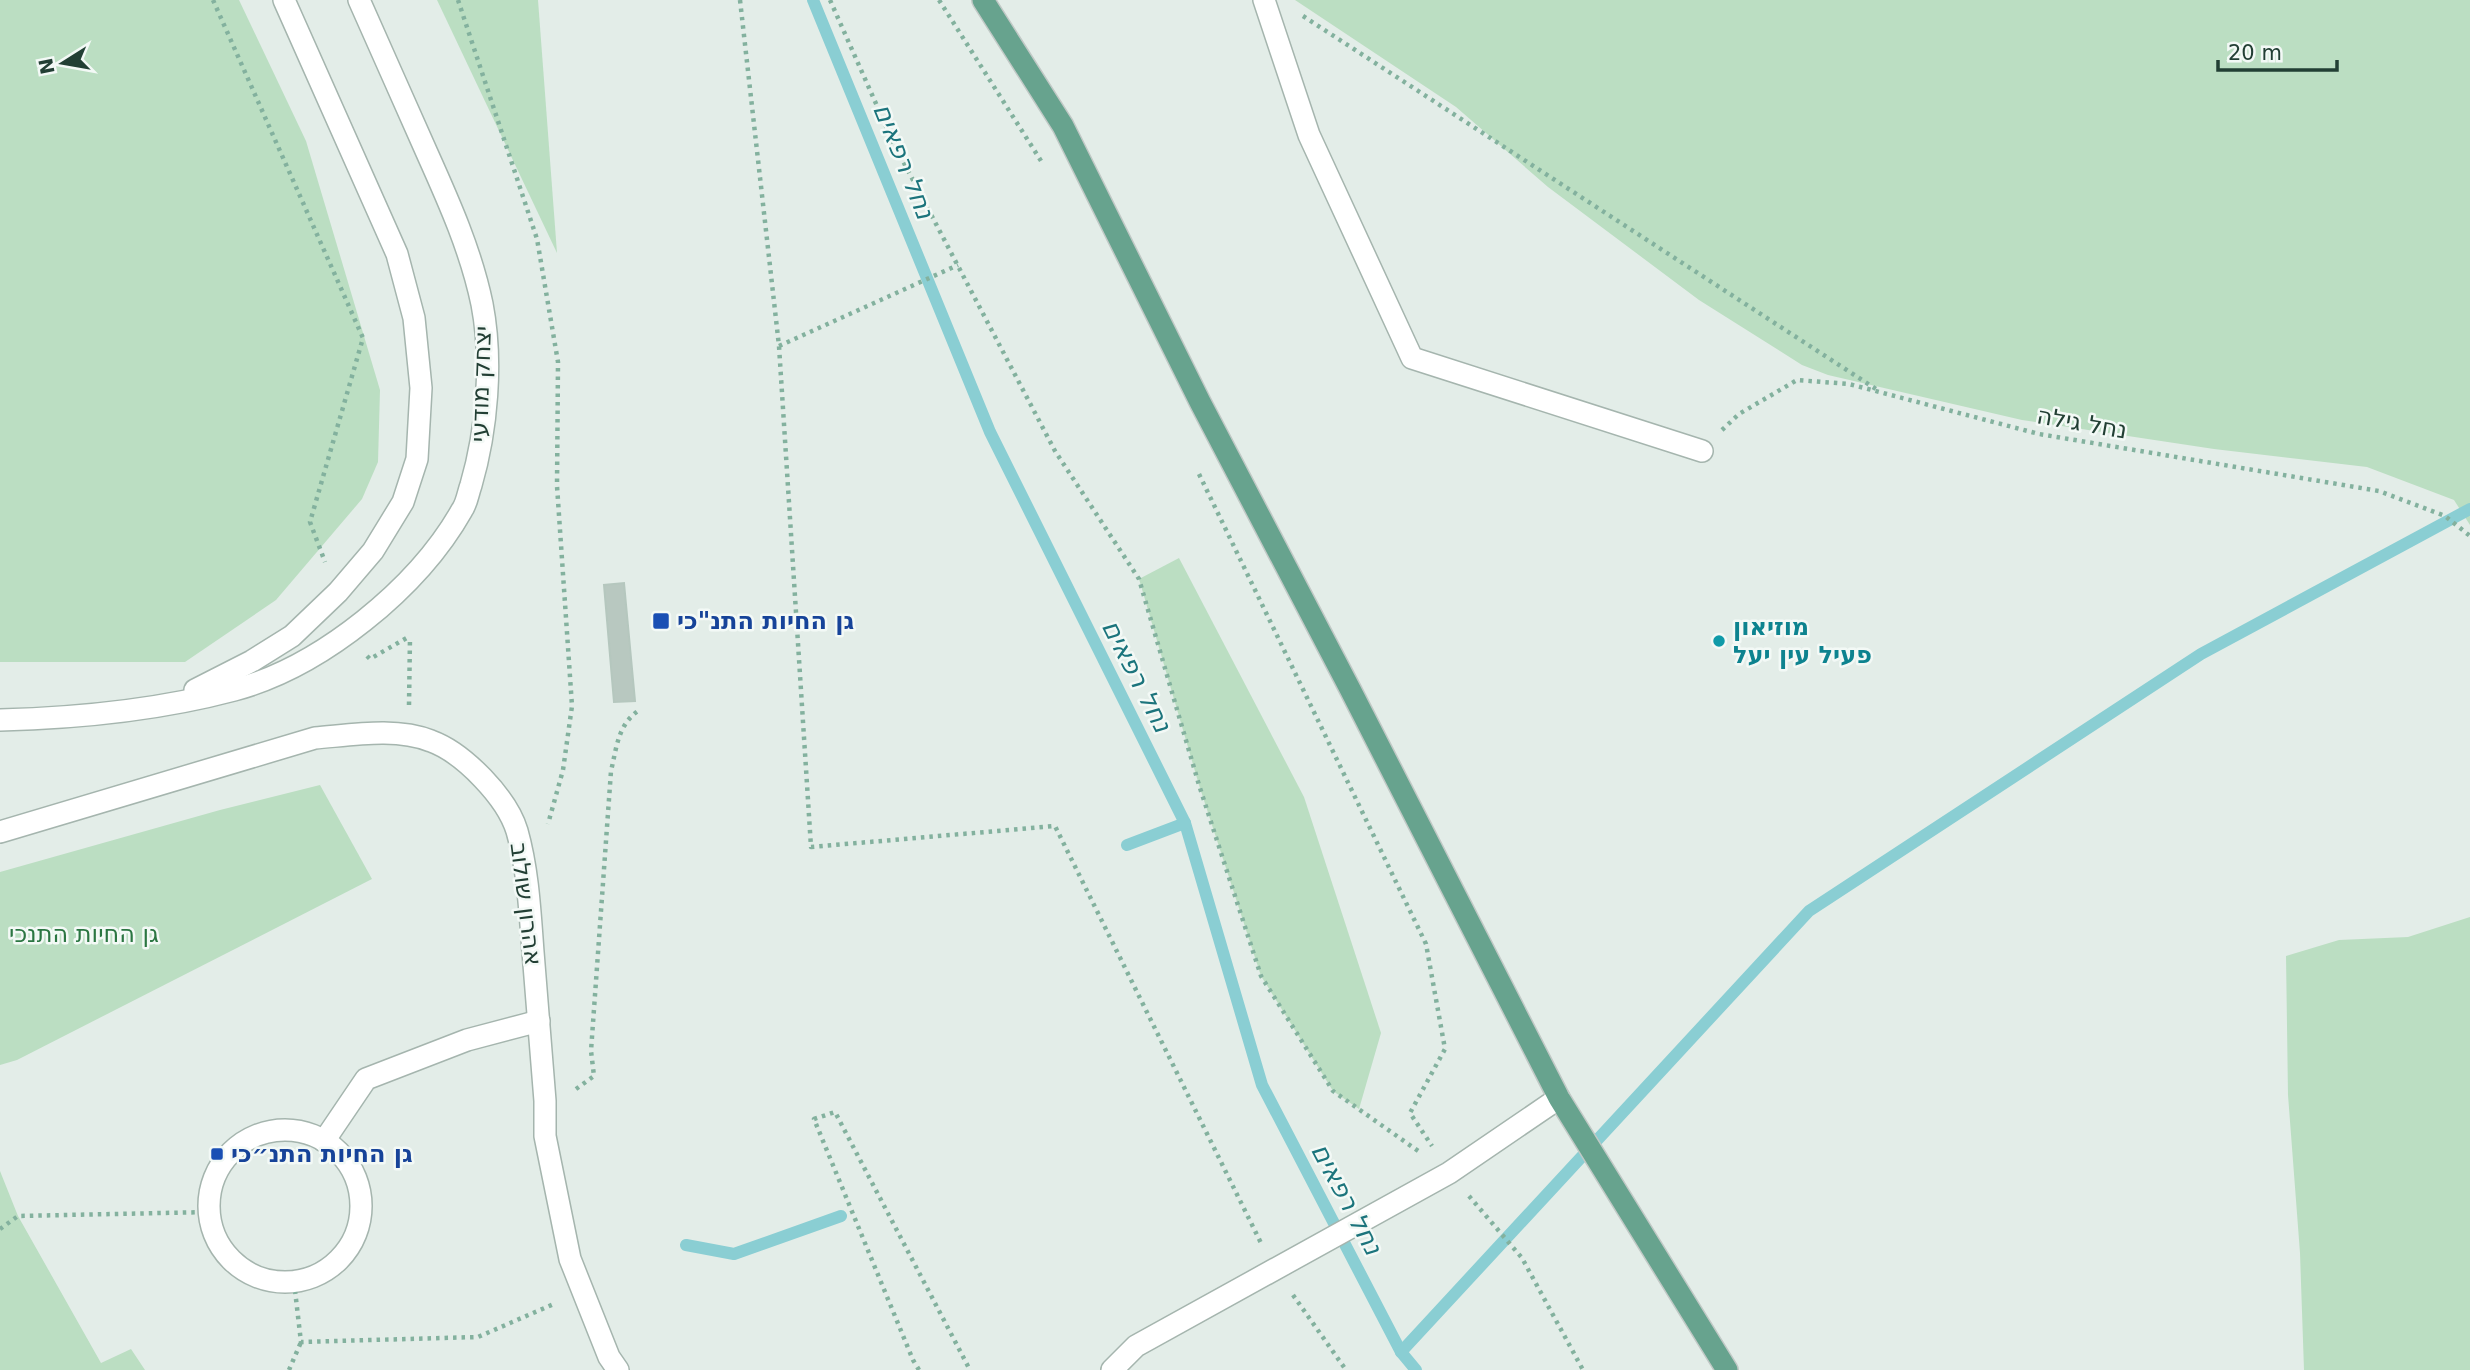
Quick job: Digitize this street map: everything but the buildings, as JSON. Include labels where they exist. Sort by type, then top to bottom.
[{"type":"main road","points":[[983,0],[1063,126],[1200,402],[1559,1098],[1727,1370]]},
{"type":"street","name":"יצחק מודעי","points":[[167,703],[252,662],[292,636],[338,592],[373,551],[403,502],[417,459],[420,376],[414,318],[397,254],[284,0]]},
{"type":"street","name":"יצחק מודעי","points":[[0,720],[107,713],[167,703],[236,690],[296,666],[351,630],[391,597],[432,554],[464,509],[478,461],[486,407],[482,305],[462,231],[359,0]]},
{"type":"street","points":[[1264,0],[1309,135],[1412,358],[1702,451]]},
{"type":"street","name":"אהרון שולוב","points":[[0,832],[315,738],[408,734],[433,741],[467,761],[495,793],[516,829],[528,892],[545,1101],[545,1136],[569,1259],[618,1370]]},
{"type":"street","points":[[324,1140],[366,1079],[467,1040],[539,1021]]},
{"type":"street","points":[[1112,1370],[1136,1346],[1449,1173],[1559,1098]]},
{"type":"street","points":[[284,1130],[304,1132],[324,1140],[342,1156],[355,1175],[361,1199],[360,1223],[351,1244],[337,1263],[317,1276],[294,1282],[270,1281],[247,1272],[229,1257],[216,1236],[210,1212],[210,1191],[218,1172],[229,1155],[245,1141],[264,1133],[284,1130]]},
{"type":"path","points":[[213,0],[363,338],[310,522],[338,592]]},
{"type":"path","points":[[458,0],[537,239],[558,362],[557,486],[572,706],[563,770],[546,831]]},
{"type":"path","points":[[740,0],[779,346],[811,847],[1055,826],[1274,1269],[1346,1370]]},
{"type":"path","points":[[830,0],[893,142],[1055,451],[1139,579],[1199,785],[1261,976],[1333,1091],[1449,1173]]},
{"type":"path","points":[[939,0],[1048,172]]},
{"type":"path","points":[[1302,15],[1880,391]]},
{"type":"path","points":[[779,346],[958,265]]},
{"type":"path","name":"נחל גילה","points":[[1702,451],[1739,414],[1797,380],[1849,384],[2039,434],[2379,491],[2445,516],[2470,536]]},
{"type":"path","points":[[1195,466],[1426,944],[1445,1049],[1410,1113],[1449,1173],[1522,1258],[1583,1370]]},
{"type":"path","points":[[370,660],[410,636],[408,734]]},
{"type":"path","points":[[545,1101],[573,1091],[594,1076],[591,1051],[611,771],[618,740],[628,717],[641,709]]},
{"type":"path","points":[[919,1370],[814,1119],[835,1112],[970,1370]]},
{"type":"path","points":[[0,1229],[18,1216],[210,1212]]},
{"type":"path","points":[[289,1370],[301,1342],[294,1282]]},
{"type":"path","points":[[301,1342],[478,1337],[582,1291]]},
{"type":"green space","points":[[0,0],[239,0],[306,141],[380,390],[378,462],[362,499],[276,600],[185,662],[0,662]]},
{"type":"green space","points":[[437,0],[538,0],[557,253]]},
{"type":"green space","points":[[1295,0],[2470,0],[2470,525],[2454,500],[2367,467],[2214,449],[2022,420],[1828,375],[1802,365],[1699,300],[1548,187],[1456,107]]},
{"type":"green space","points":[[1179,558],[1304,797],[1381,1033],[1359,1109],[1333,1091],[1261,976],[1199,785],[1139,579]]},
{"type":"green space","name":"גן החיות התנכי","points":[[320,785],[372,879],[17,1060],[0,1065],[0,872],[220,810]]},
{"type":"green space","points":[[2470,917],[2470,1370],[2304,1370],[2300,1253],[2288,1095],[2286,956],[2339,940],[2408,937]]},
{"type":"green space","points":[[0,1171],[18,1216],[101,1363],[131,1349],[145,1370],[0,1370]]},
{"type":"waterway","name":"נחל רפאים","points":[[813,0],[990,432],[1185,823],[1262,1085],[1401,1352],[1416,1370]]},
{"type":"waterway","points":[[1401,1352],[1809,911],[2201,654],[2470,509]]},
{"type":"waterway","points":[[1127,845],[1185,823]]},
{"type":"waterway","points":[[686,1245],[734,1254],[841,1216]]},
{"type":"place","name":"גן החיות התנ\"כי","points":[[661,621]]},
{"type":"place","name":"מוזיאון פעיל עין יעל","points":[[1719,641]]},
{"type":"place","name":"גן החיות התנ״כי","points":[[217,1154]]}]
